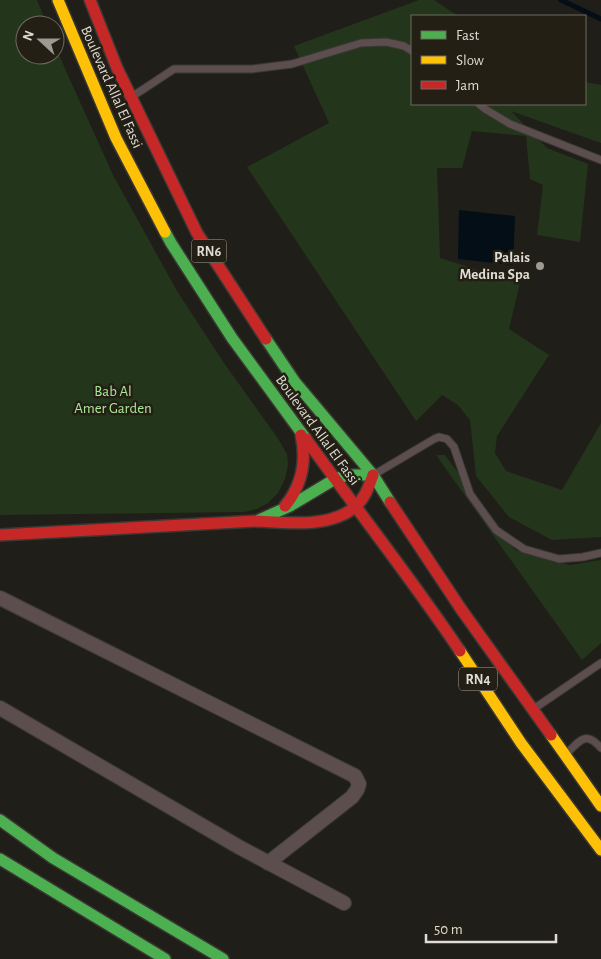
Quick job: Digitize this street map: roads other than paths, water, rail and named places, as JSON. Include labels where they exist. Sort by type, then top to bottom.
[{"type":"main road","name":"Boulevard Allal El Fassi","points":[[58,0],[116,138],[171,243],[232,338],[355,507],[380,538],[449,635],[521,743],[601,850]]},
{"type":"main road","name":"Boulevard Allal El Fassi","points":[[90,0],[117,68],[197,232],[295,382],[372,475],[461,608],[601,806]]},
{"type":"main road","points":[[280,511],[290,500],[302,476],[305,459],[299,430]]},
{"type":"main road","points":[[0,535],[258,520],[283,523],[330,519],[345,515],[355,507],[364,497],[372,475],[348,475],[335,479],[290,506],[258,520]]},
{"type":"main road","points":[[0,820],[61,863],[223,959]]},
{"type":"main road","points":[[0,859],[165,959]]},
{"type":"street","points":[[0,598],[355,776],[359,784],[352,797],[268,863]]},
{"type":"street","points":[[0,708],[268,863],[344,903]]},
{"type":"lane","points":[[131,97],[174,69],[252,69],[292,64],[361,43],[386,42],[404,46],[411,50]]},
{"type":"lane","points":[[480,105],[510,124],[601,160]]},
{"type":"lane","points":[[372,475],[434,439],[439,437],[447,439],[454,448],[470,494],[496,530],[524,549],[559,559],[601,553]]},
{"type":"lane","points":[[532,710],[601,664]]},
{"type":"lane","points":[[565,755],[582,740],[588,738],[601,748]]},
{"type":"waterway","points":[[561,0],[601,19]]},
{"type":"place","name":"Palais Medina Spa","points":[[540,266]]},
{"type":"park label","name":"Bab Al Amer Garden","points":[[113,400]]}]
